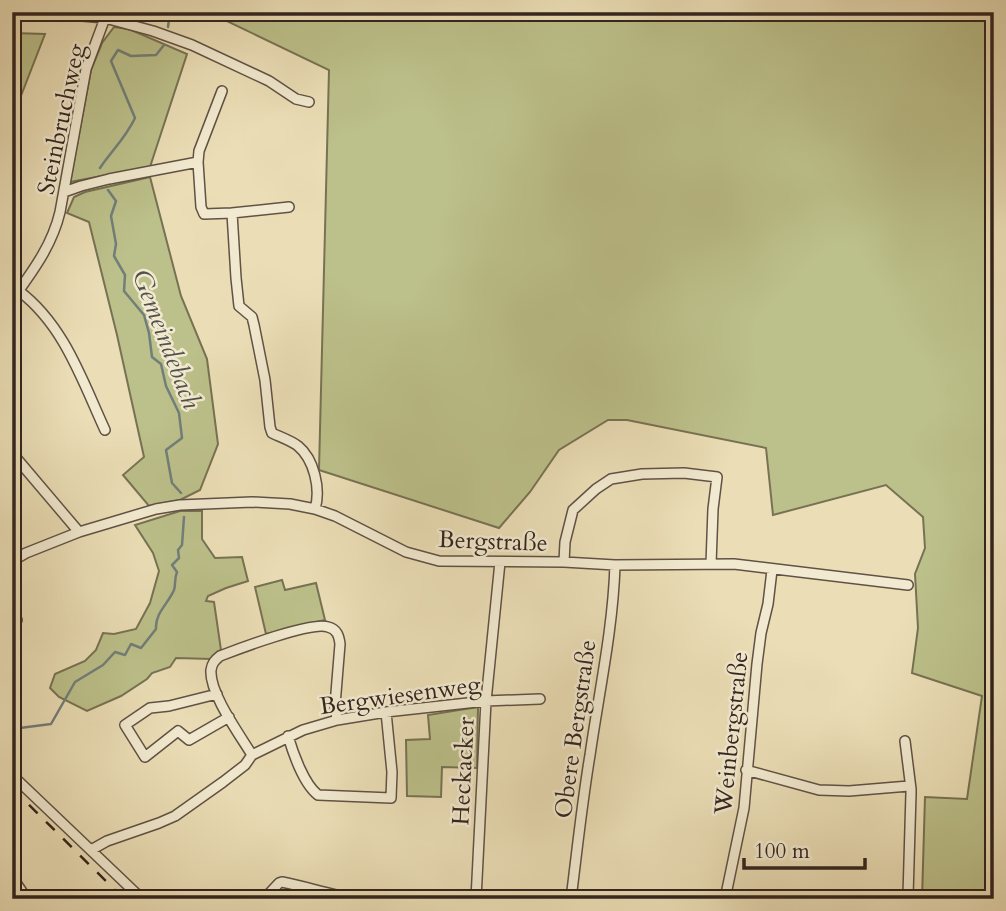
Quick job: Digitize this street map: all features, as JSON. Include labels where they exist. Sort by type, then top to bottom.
[{"type":"street","points":[[37,12],[105,18],[153,31],[192,45],[269,81],[296,99],[309,102]]},
{"type":"street","name":"Steinbruchweg","points":[[12,300],[49,244],[59,217],[86,69],[105,18]]},
{"type":"street","points":[[222,91],[199,151],[201,207],[204,214],[289,207]]},
{"type":"street","points":[[64,192],[108,179],[198,162]]},
{"type":"street","points":[[232,213],[239,306],[252,317],[265,380],[270,427],[272,433],[293,442],[306,454],[317,484],[315,509]]},
{"type":"street","points":[[19,290],[32,300],[61,336],[77,364],[105,430]]},
{"type":"street","points":[[12,453],[79,532]]},
{"type":"street","points":[[564,562],[565,541],[573,510],[596,489],[611,479],[621,477],[684,473],[717,477],[711,564]]},
{"type":"street","name":"Bergstraße","points":[[12,561],[79,532],[156,509],[180,505],[251,502],[315,509],[335,516],[406,552],[439,561],[615,565],[734,564],[908,585]]},
{"type":"street","name":"Heckacker","points":[[476,899],[486,701],[500,562]]},
{"type":"street","name":"Obere Bergstraße","points":[[571,899],[606,655],[615,565]]},
{"type":"street","name":"Weinbergstraße","points":[[725,899],[744,808],[757,664],[772,570]]},
{"type":"street","points":[[252,755],[217,694],[211,667],[219,656],[264,640],[314,627],[325,626],[336,631],[341,644],[335,705],[337,720]]},
{"type":"street","points":[[217,694],[150,708],[125,725],[145,757],[178,730],[188,740],[229,717]]},
{"type":"street","name":"Bergwiesenweg","points":[[91,850],[107,841],[175,816],[230,777],[245,765],[252,755],[288,736],[337,720],[386,712],[486,701],[540,699]]},
{"type":"street","points":[[288,736],[308,785],[317,795],[391,798],[392,772],[386,712]]},
{"type":"street","points":[[905,741],[910,788],[908,896]]},
{"type":"street","points":[[746,770],[819,790],[910,788]]},
{"type":"street","points":[[12,775],[142,899]]},
{"type":"street","points":[[12,877],[27,899]]},
{"type":"street","points":[[264,899],[282,882],[357,899]]},
{"type":"green space","points":[[208,12],[994,12],[994,899],[922,899],[925,797],[967,799],[982,696],[912,673],[918,628],[915,574],[925,548],[923,517],[886,485],[773,515],[766,448],[627,420],[608,420],[559,450],[530,492],[499,528],[319,470],[329,70]]},
{"type":"green space","points":[[114,27],[129,29],[187,54],[150,167],[70,182],[91,70],[102,43]]},
{"type":"green space","points":[[12,33],[45,34],[12,119]]},
{"type":"green space","points":[[150,177],[181,296],[207,359],[218,444],[200,490],[180,500],[149,506],[123,475],[144,457],[89,222],[67,213],[74,197],[85,192]]},
{"type":"green space","points":[[180,511],[202,511],[202,539],[215,558],[242,557],[248,581],[208,596],[206,601],[214,602],[221,650],[211,659],[176,658],[170,667],[152,673],[121,696],[87,711],[59,697],[50,688],[55,674],[85,661],[96,650],[103,633],[114,634],[136,629],[150,603],[159,571],[153,553],[135,525]]},
{"type":"green space","points":[[282,580],[285,590],[316,583],[325,620],[266,634],[255,587]]},
{"type":"green space","points":[[478,707],[477,768],[442,767],[441,797],[407,796],[406,740],[430,739],[428,715]]},
{"type":"waterway","name":"Gemeindebach","points":[[168,27],[170,12]]},
{"type":"waterway","name":"Gemeindebach","points":[[100,168],[135,118],[111,61],[118,50],[131,56],[156,55],[164,45]]},
{"type":"waterway","name":"Gemeindebach","points":[[108,190],[116,201],[111,216],[116,244],[114,256],[125,275],[124,291],[144,315],[152,357],[161,364],[166,386],[179,413],[182,438],[166,450],[172,483],[181,493]]},
{"type":"waterway","name":"Gemeindebach","points":[[12,729],[51,724],[75,682],[103,665],[115,652],[125,655],[131,644],[141,648],[156,629],[160,613],[174,590],[177,572],[172,565],[179,558],[184,517]]},
{"type":"railway","points":[[12,788],[124,899]]}]
